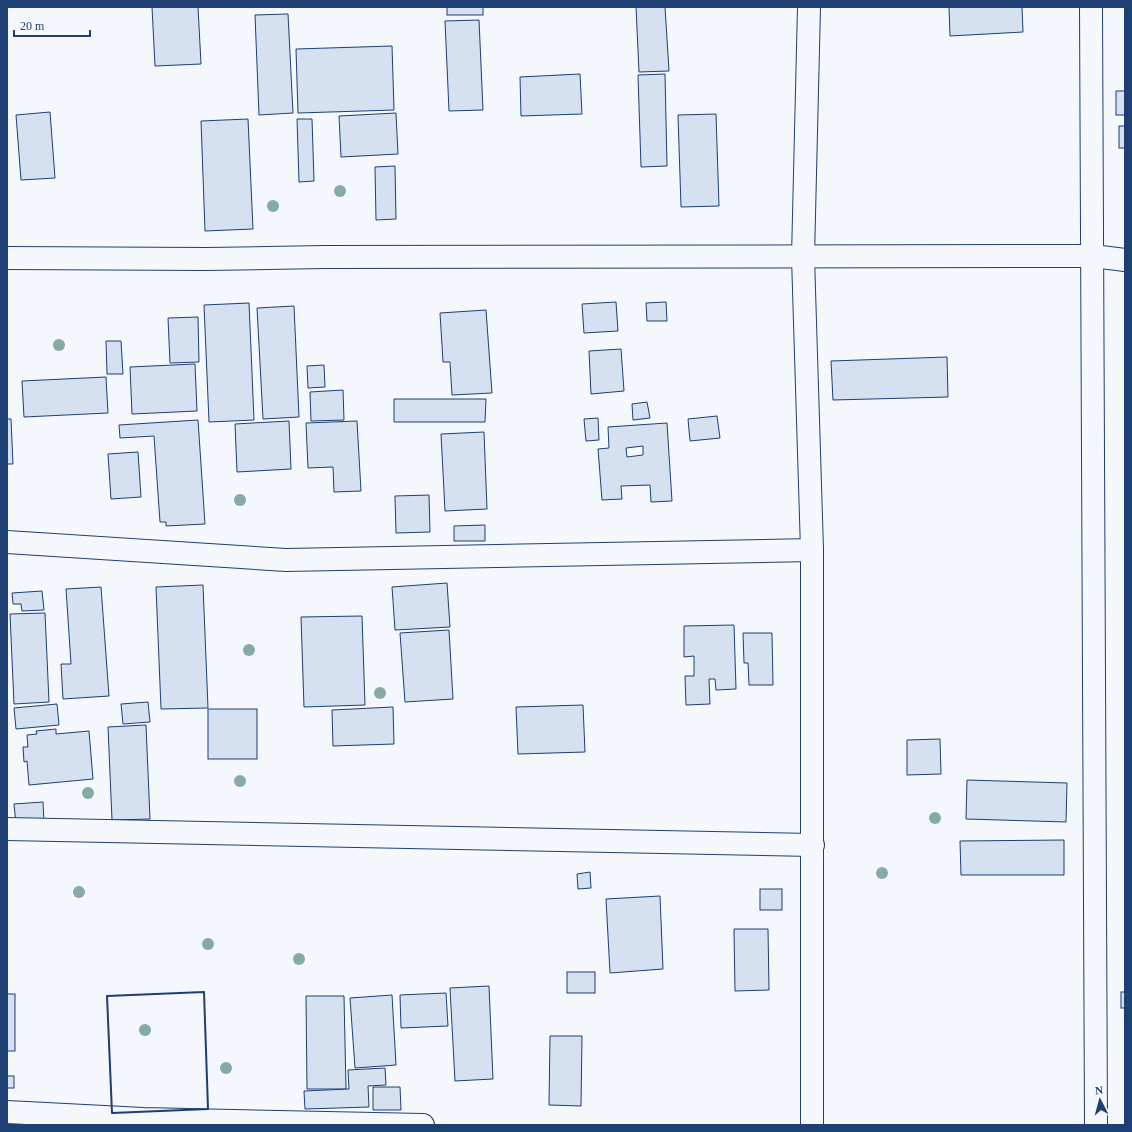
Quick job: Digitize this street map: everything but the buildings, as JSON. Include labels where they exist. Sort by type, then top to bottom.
[{"type":"street","points":[[809,7],[803,257],[812,550],[812,1125]]},
{"type":"street","points":[[1091,7],[1094,256],[1093,572],[1096,1125]]},
{"type":"street","points":[[7,258],[1094,256],[1125,260]]},
{"type":"street","points":[[7,542],[286,560],[812,550]]},
{"type":"street","points":[[7,828],[813,845]]},
{"type":"street","points":[[7,1112],[143,1119],[424,1125]]},
{"type":"wall","points":[[204,992],[208,1109],[112,1113],[107,996],[204,992]]}]
